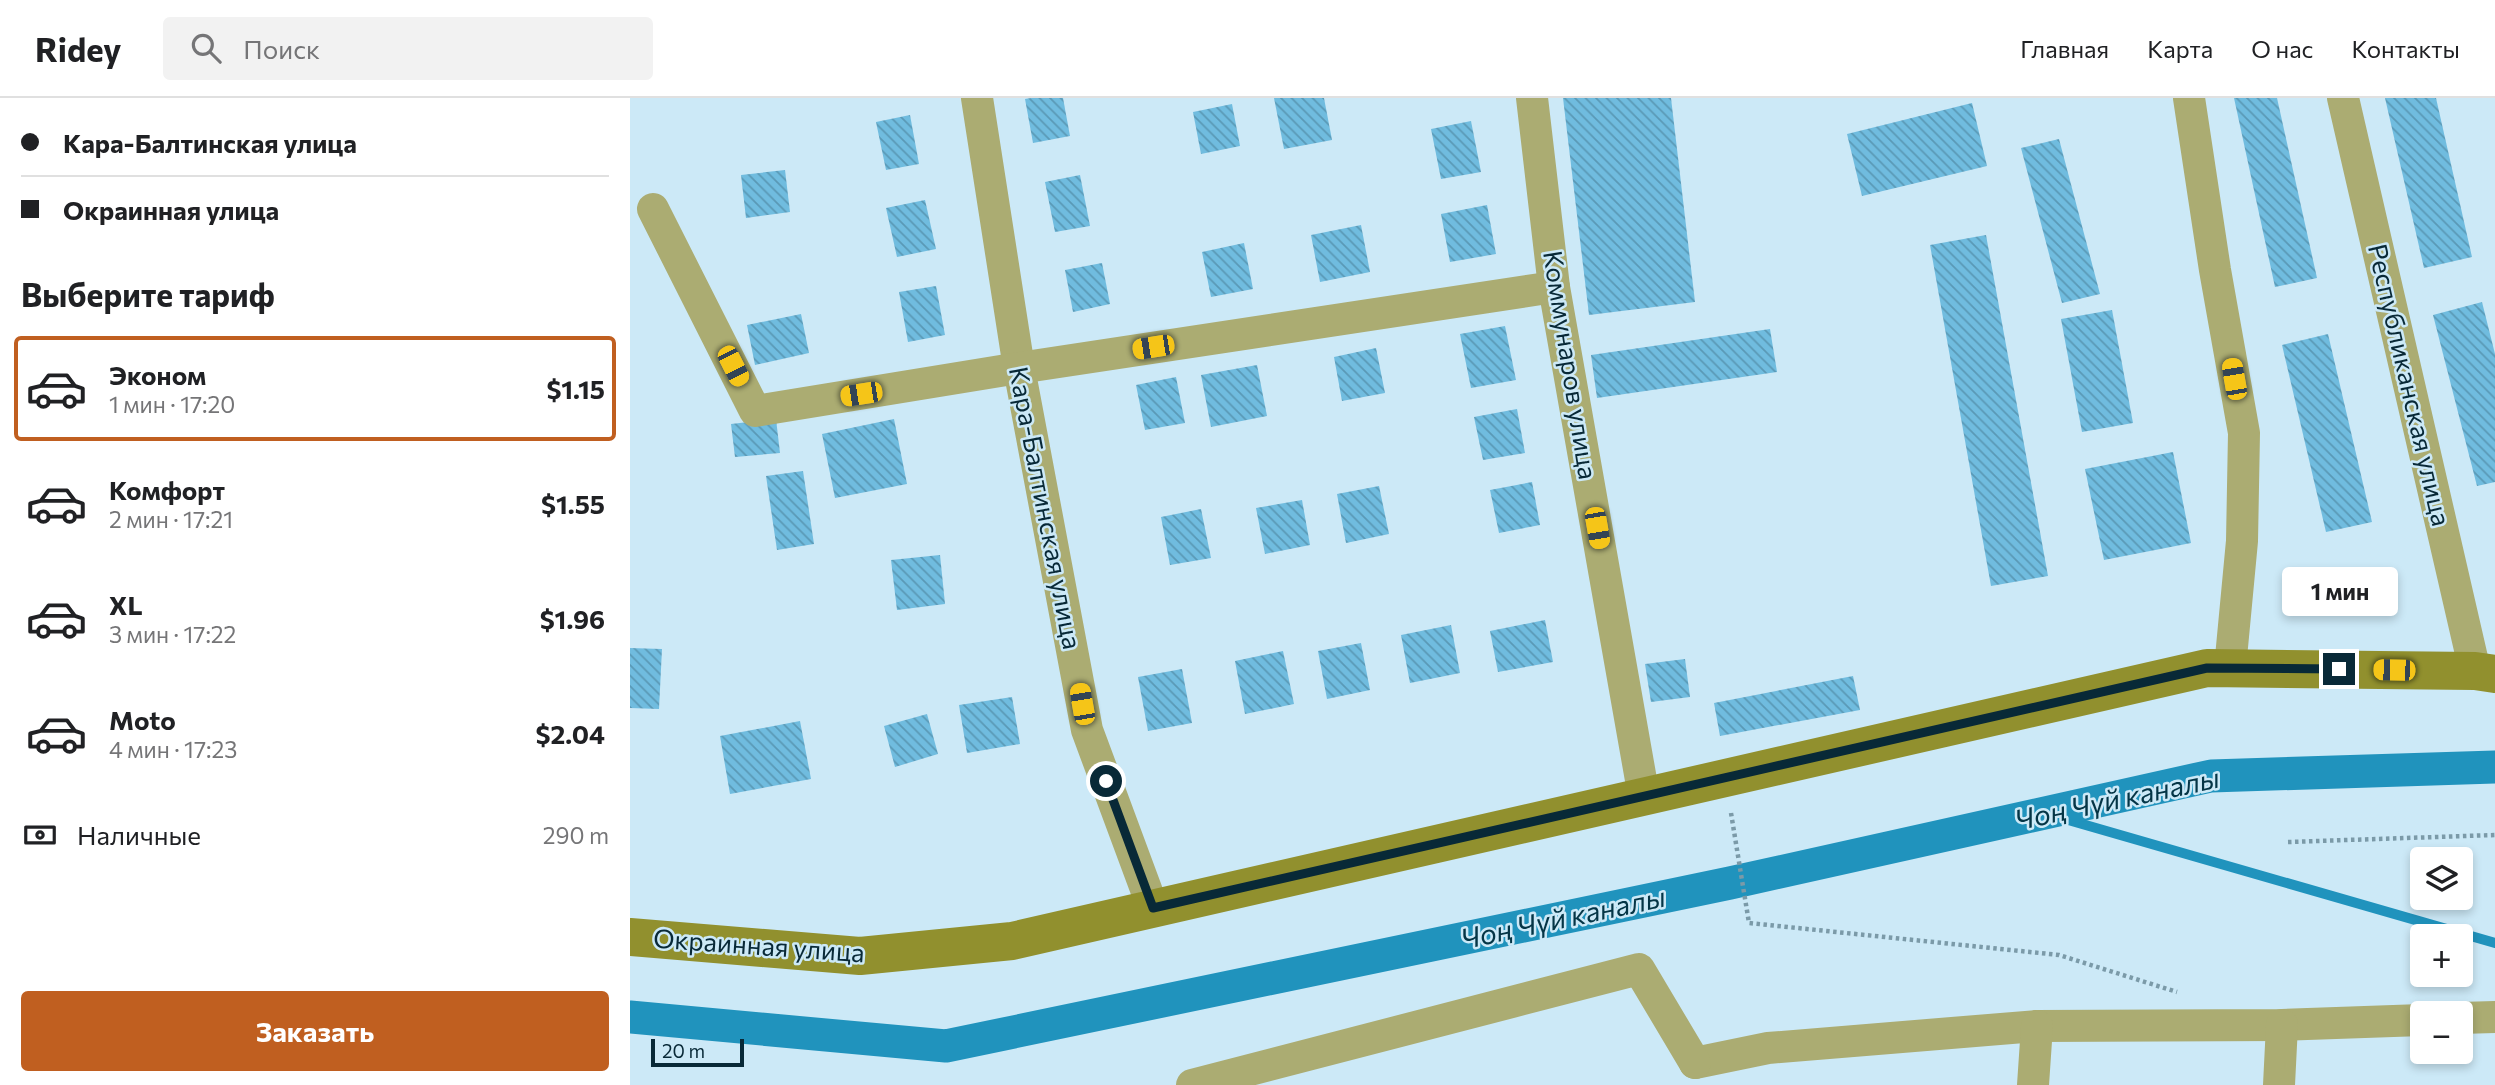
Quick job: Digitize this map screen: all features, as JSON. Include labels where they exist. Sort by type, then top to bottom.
[{"type":"street","name":"Кара-Балтинская улица","points":[[977,98],[1019,368],[1087,730],[1153,908]]},
{"type":"street","name":"Коммунаров улица","points":[[1532,98],[1554,287],[1644,797]]},
{"type":"street","points":[[2189,98],[2215,270],[2244,433],[2242,541],[2230,668]]},
{"type":"street","name":"Республиканская улица","points":[[2343,98],[2485,673]]},
{"type":"street","points":[[653,209],[755,411],[1554,287]]},
{"type":"street","name":"Окраинная улица","points":[[630,937],[860,956],[1013,941],[2207,668],[2485,673]]},
{"type":"street","points":[[1192,1085],[1639,968],[1695,1074],[1768,1048],[2037,1026],[2282,1025],[2410,1020]]},
{"type":"street","points":[[2473,1018],[2495,1017]]},
{"type":"street","points":[[2279,1085],[2282,1025]]},
{"type":"street","points":[[2033,1085],[2037,1026]]},
{"type":"path","points":[[1726,777],[1749,923],[2059,955],[2177,992]]},
{"type":"path","points":[[2288,842],[2495,835]]},
{"type":"building","points":[[1063,98],[1070,136],[1033,143],[1025,99]]},
{"type":"building","points":[[1274,98],[1324,98],[1332,140],[1284,149]]},
{"type":"building","points":[[1563,98],[1671,98],[1695,302],[1589,315]]},
{"type":"building","points":[[2234,98],[2277,98],[2317,278],[2275,287]]},
{"type":"building","points":[[2385,98],[2436,98],[2472,257],[2424,268]]},
{"type":"building","points":[[1972,103],[1987,166],[1862,196],[1847,134]]},
{"type":"building","points":[[1232,104],[1240,146],[1201,154],[1193,112]]},
{"type":"building","points":[[910,115],[919,164],[886,170],[876,122]]},
{"type":"building","points":[[1471,121],[1481,172],[1441,179],[1431,129]]},
{"type":"building","points":[[2059,139],[2100,294],[2062,303],[2021,148]]},
{"type":"building","points":[[785,170],[790,212],[746,218],[741,175]]},
{"type":"building","points":[[1080,175],[1090,226],[1055,232],[1045,182]]},
{"type":"building","points":[[925,200],[936,249],[897,257],[886,208]]},
{"type":"building","points":[[1487,205],[1496,254],[1450,262],[1441,214]]},
{"type":"building","points":[[1361,225],[1370,272],[1320,282],[1311,235]]},
{"type":"building","points":[[1986,235],[2048,576],[1991,586],[1930,245]]},
{"type":"building","points":[[1244,243],[1253,289],[1211,297],[1202,252]]},
{"type":"building","points":[[1102,263],[1110,304],[1073,312],[1065,270]]},
{"type":"building","points":[[936,286],[945,335],[908,342],[899,292]]},
{"type":"building","points":[[2482,302],[2495,354],[2495,482],[2477,486],[2433,315]]},
{"type":"building","points":[[2112,310],[2133,423],[2082,432],[2061,319]]},
{"type":"building","points":[[801,314],[809,353],[755,365],[747,325]]},
{"type":"building","points":[[1505,326],[1516,380],[1471,388],[1460,334]]},
{"type":"building","points":[[1770,329],[1777,372],[1597,398],[1591,355]]},
{"type":"building","points":[[2328,334],[2372,522],[2326,532],[2282,345]]},
{"type":"building","points":[[1376,348],[1385,393],[1342,401],[1334,357]]},
{"type":"building","points":[[1257,365],[1267,416],[1211,427],[1201,375]]},
{"type":"building","points":[[1176,377],[1185,423],[1145,430],[1136,385]]},
{"type":"building","points":[[1517,409],[1525,453],[1483,460],[1474,417]]},
{"type":"building","points":[[776,419],[780,453],[735,457],[731,424]]},
{"type":"building","points":[[894,419],[907,484],[835,498],[822,434]]},
{"type":"building","points":[[2173,452],[2191,543],[2104,560],[2085,469]]},
{"type":"building","points":[[803,471],[814,544],[777,550],[766,476]]},
{"type":"building","points":[[1532,482],[1540,525],[1499,533],[1490,490]]},
{"type":"building","points":[[1379,486],[1389,534],[1346,543],[1337,494]]},
{"type":"building","points":[[1302,500],[1310,545],[1265,554],[1256,508]]},
{"type":"building","points":[[1201,509],[1211,558],[1170,565],[1161,517]]},
{"type":"building","points":[[940,555],[945,604],[897,610],[891,560]]},
{"type":"building","points":[[1545,620],[1553,662],[1498,672],[1490,631]]},
{"type":"building","points":[[1451,625],[1460,673],[1410,683],[1401,635]]},
{"type":"building","points":[[1361,643],[1370,690],[1327,699],[1318,651]]},
{"type":"building","points":[[630,648],[662,649],[659,709],[630,708]]},
{"type":"building","points":[[1283,651],[1294,704],[1245,714],[1235,661]]},
{"type":"building","points":[[1685,659],[1690,697],[1651,702],[1645,664]]},
{"type":"building","points":[[1182,669],[1192,723],[1148,731],[1138,677]]},
{"type":"building","points":[[1853,676],[1860,710],[1720,736],[1714,703]]},
{"type":"building","points":[[1012,697],[1020,744],[967,753],[959,705]]},
{"type":"building","points":[[927,714],[938,754],[895,767],[884,726]]},
{"type":"building","points":[[800,721],[811,779],[730,794],[720,736]]},
{"type":"waterway","name":"Чоң Чүй каналы","points":[[630,1017],[946,1046],[1730,883],[2211,776],[2495,767]]},
{"type":"waterway","points":[[2044,813],[2495,943]]},
{"type":"route","points":[[1106,781],[1153,908],[2207,668],[2339,669]]}]
